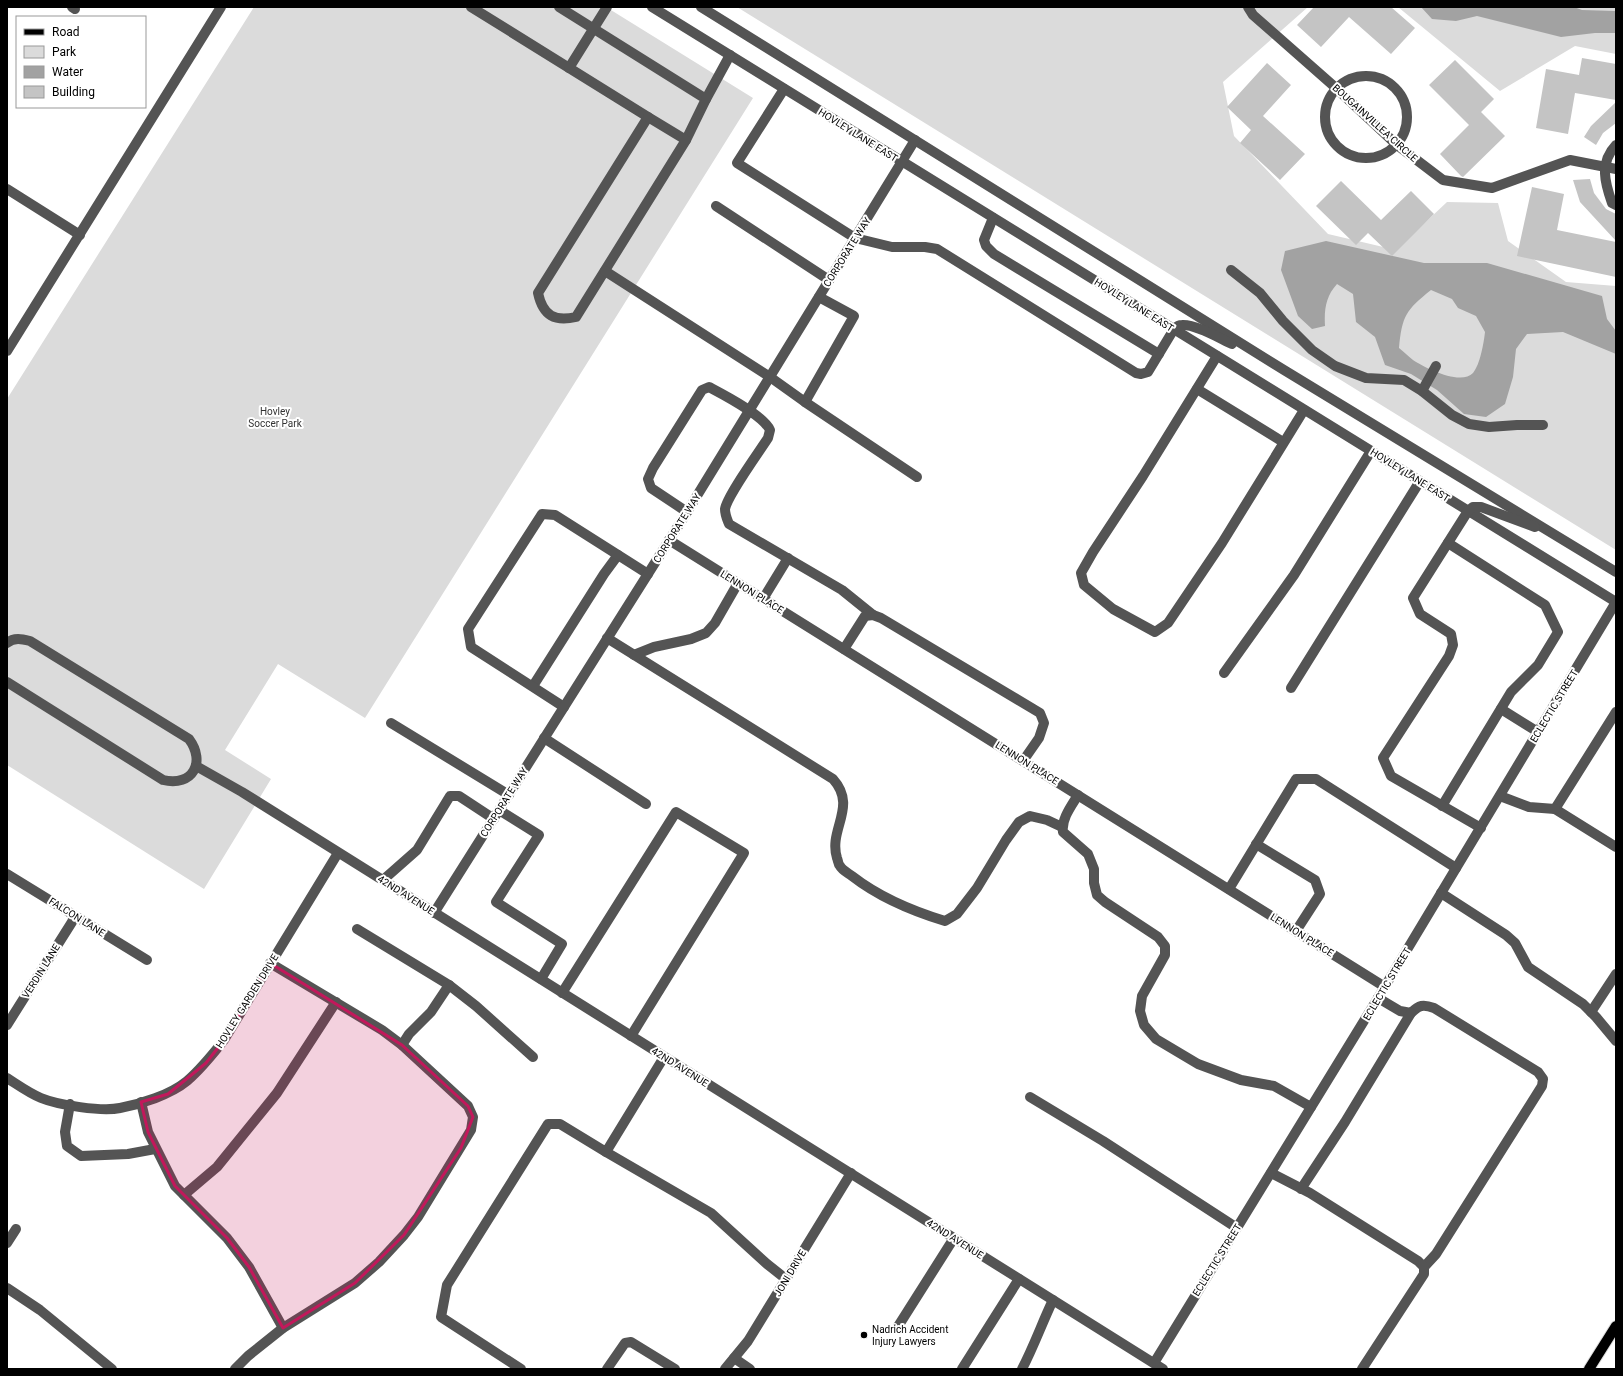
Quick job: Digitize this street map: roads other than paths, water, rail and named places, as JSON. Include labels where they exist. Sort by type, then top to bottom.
[{"type":"main road","points":[[1589,1369],[1616,1326]]},
{"type":"street","points":[[7,351],[221,7]]},
{"type":"street","points":[[471,7],[686,140]]},
{"type":"street","points":[[559,7],[706,99]]},
{"type":"street","points":[[569,68],[607,7]]},
{"type":"street","name":"HOVLEY LANE EAST","points":[[652,7],[1616,602]]},
{"type":"street","points":[[695,7],[723,21]]},
{"type":"street","points":[[701,7],[1276,365],[1616,572]]},
{"type":"street","name":"BOUGAINVILLEA CIRCLE","points":[[1248,7],[1253,15],[1336,88],[1397,145],[1443,180],[1492,188],[1570,160],[1616,169]]},
{"type":"street","points":[[648,117],[538,294],[541,306],[551,316],[565,319],[576,317],[686,140],[730,55]]},
{"type":"street","points":[[1359,76],[1372,76],[1384,79],[1394,87],[1402,97],[1407,109],[1408,121],[1404,134],[1397,145],[1389,152],[1368,158],[1352,155],[1338,147],[1331,139],[1325,118],[1326,107],[1336,88],[1347,80],[1359,76]]},
{"type":"street","points":[[784,89],[737,163],[855,238],[892,247],[924,247],[937,249],[1136,373],[1141,374],[1148,372],[1174,329],[1178,325],[1182,324],[1191,326],[1276,365]]},
{"type":"street","name":"CORPORATE WAY","points":[[434,913],[687,512],[915,140]]},
{"type":"street","points":[[1616,145],[1612,150],[1605,166],[1605,185],[1612,203],[1616,205]]},
{"type":"street","points":[[7,189],[80,235]]},
{"type":"street","points":[[716,206],[829,280]]},
{"type":"street","points":[[993,218],[984,240],[986,246],[994,254],[1159,354]]},
{"type":"street","points":[[1231,270],[1260,292],[1283,321],[1312,350],[1335,366],[1366,378],[1404,380],[1422,391],[1452,415],[1469,424],[1489,427],[1543,425]]},
{"type":"street","points":[[605,271],[770,377],[917,477]]},
{"type":"street","points":[[806,402],[854,316],[819,297]]},
{"type":"street","points":[[1217,356],[1144,476],[1093,552],[1081,573],[1084,585],[1113,609],[1155,632],[1168,623],[1222,543],[1304,410]]},
{"type":"street","points":[[1422,391],[1436,366]]},
{"type":"street","points":[[687,512],[650,488],[648,479],[653,468],[702,390],[709,387],[767,423],[770,430],[768,438],[730,497],[725,508],[726,518],[729,524],[842,590],[873,615],[881,618],[1040,713],[1044,723],[1039,738],[1023,761]]},
{"type":"street","points":[[1196,390],[1283,442]]},
{"type":"street","points":[[1224,673],[1294,574],[1371,451]]},
{"type":"street","points":[[1291,688],[1420,481]]},
{"type":"street","points":[[1480,828],[1391,776],[1383,758],[1449,656],[1453,645],[1451,634],[1420,614],[1413,598],[1468,511],[1473,507],[1485,508],[1554,534]]},
{"type":"street","points":[[564,707],[471,647],[468,629],[542,514],[555,516],[648,574]]},
{"type":"street","name":"LENNON PLACE","points":[[669,540],[1385,986]]},
{"type":"street","points":[[1442,806],[1511,692],[1538,665],[1558,632],[1545,605],[1448,543]]},
{"type":"street","points":[[533,686],[604,574],[618,556]]},
{"type":"street","points":[[763,599],[788,558]]},
{"type":"street","points":[[634,655],[654,647],[691,639],[706,633],[715,623],[738,583]]},
{"type":"street","name":"ECLECTIC STREET","points":[[1154,1363],[1378,998],[1616,602]]},
{"type":"street","points":[[844,649],[865,616],[873,615]]},
{"type":"street","points":[[7,643],[10,640],[20,638],[30,641],[189,739],[195,748],[197,758],[196,766],[191,775],[183,781],[173,782],[163,780],[7,682]]},
{"type":"street","points":[[607,638],[834,779],[840,787],[845,801],[835,843],[835,853],[840,866],[856,880],[915,912],[945,921],[957,914],[977,888],[1006,840],[1019,822],[1030,816],[1047,820],[1062,827]]},
{"type":"street","points":[[1501,708],[1538,732]]},
{"type":"street","points":[[1555,809],[1616,712]]},
{"type":"street","points":[[391,723],[509,795]]},
{"type":"street","points":[[544,738],[646,804]]},
{"type":"street","name":"42ND AVENUE","points":[[196,766],[242,792],[1163,1369]]},
{"type":"street","points":[[1229,889],[1296,779],[1316,779],[1456,868]]},
{"type":"street","points":[[1078,795],[1066,815],[1062,827],[1063,832],[1088,854],[1094,869],[1094,883],[1097,895],[1105,902],[1158,937],[1165,946],[1165,955],[1142,996],[1140,1010],[1144,1025],[1156,1039],[1198,1064],[1241,1080],[1274,1086],[1311,1108]]},
{"type":"street","points":[[382,880],[417,850],[450,796],[459,796],[539,835],[496,902],[562,944],[541,979]]},
{"type":"street","points":[[1500,796],[1529,807],[1555,809],[1616,847]]},
{"type":"street","points":[[562,993],[676,812],[744,853],[631,1036]]},
{"type":"street","points":[[1256,844],[1315,880],[1320,894],[1296,931]]},
{"type":"street","name":"HOVLEY GARDEN DRIVE","points":[[7,1078],[28,1092],[43,1098],[88,1108],[119,1109],[168,1094],[187,1082],[206,1063],[224,1040],[338,852]]},
{"type":"street","name":"FALCON LANE","points":[[7,874],[146,960]]},
{"type":"street","points":[[1441,893],[1506,935],[1515,943],[1521,957],[1528,967],[1583,1004],[1616,1041]]},
{"type":"street","name":"VERDIN LANE","points":[[7,1026],[72,922],[74,916]]},
{"type":"street","points":[[357,929],[449,985],[476,1006],[533,1057]]},
{"type":"street","points":[[235,1369],[248,1356],[283,1328],[355,1283],[380,1262],[418,1217],[471,1130],[473,1117],[468,1106],[402,1044],[382,1030],[270,963]]},
{"type":"street","points":[[1591,1012],[1616,974]]},
{"type":"street","points":[[402,1044],[409,1034],[431,1012],[449,985]]},
{"type":"street","points":[[1378,998],[1400,1011],[1411,1013]]},
{"type":"street","points":[[184,1196],[217,1167],[277,1093],[336,1002]]},
{"type":"street","points":[[1301,1189],[1345,1122],[1411,1013],[1418,1006],[1425,1005],[1434,1008],[1538,1072],[1543,1079],[1542,1086],[1440,1247],[1424,1268],[1424,1274],[1362,1369]]},
{"type":"street","points":[[606,1152],[664,1057]]},
{"type":"street","points":[[1030,1097],[1109,1145],[1237,1228]]},
{"type":"street","points":[[140,1102],[143,1118],[155,1149],[174,1186],[227,1238],[249,1267],[283,1328]]},
{"type":"street","points":[[70,1104],[65,1132],[67,1146],[81,1156],[128,1154],[155,1149]]},
{"type":"street","points":[[520,1369],[441,1317],[447,1285],[548,1124],[560,1124],[710,1213],[786,1279]]},
{"type":"street","name":"JONI DRIVE","points":[[725,1369],[748,1341],[851,1173]]},
{"type":"street","points":[[1270,1173],[1301,1189],[1418,1261],[1424,1268]]},
{"type":"street","points":[[7,1243],[16,1229]]},
{"type":"street","points":[[897,1328],[954,1238]]},
{"type":"street","points":[[962,1369],[1019,1279]]},
{"type":"street","points":[[7,1288],[40,1310],[112,1369]]},
{"type":"street","points":[[1022,1369],[1035,1344],[1053,1300]]},
{"type":"street","points":[[607,1369],[625,1343],[632,1342],[675,1369]]},
{"type":"street","points":[[734,1358],[750,1369]]},
{"type":"water","points":[[1421,7],[1574,7],[1582,10],[1616,11],[1616,33],[1595,33],[1561,37],[1477,16],[1456,21],[1432,19]]},
{"type":"water","points":[[1326,241],[1424,263],[1487,263],[1602,296],[1607,319],[1616,331],[1616,354],[1563,332],[1527,334],[1516,349],[1513,377],[1505,404],[1486,417],[1464,414],[1437,390],[1411,374],[1385,365],[1375,337],[1356,322],[1353,294],[1337,284],[1330,293],[1326,303],[1325,326],[1312,329],[1298,316],[1281,270],[1285,251]],"holes":[[[1431,290],[1452,299],[1458,308],[1476,316],[1485,332],[1478,365],[1473,373],[1467,377],[1452,377],[1434,371],[1413,360],[1399,348],[1404,321],[1407,314],[1416,303]]]},
{"type":"place","name":"Nadrich Accident Injury Lawyers","points":[[864,1335]]},
{"type":"park label","name":"Hovley Soccer Park","points":[[275,416]]}]
